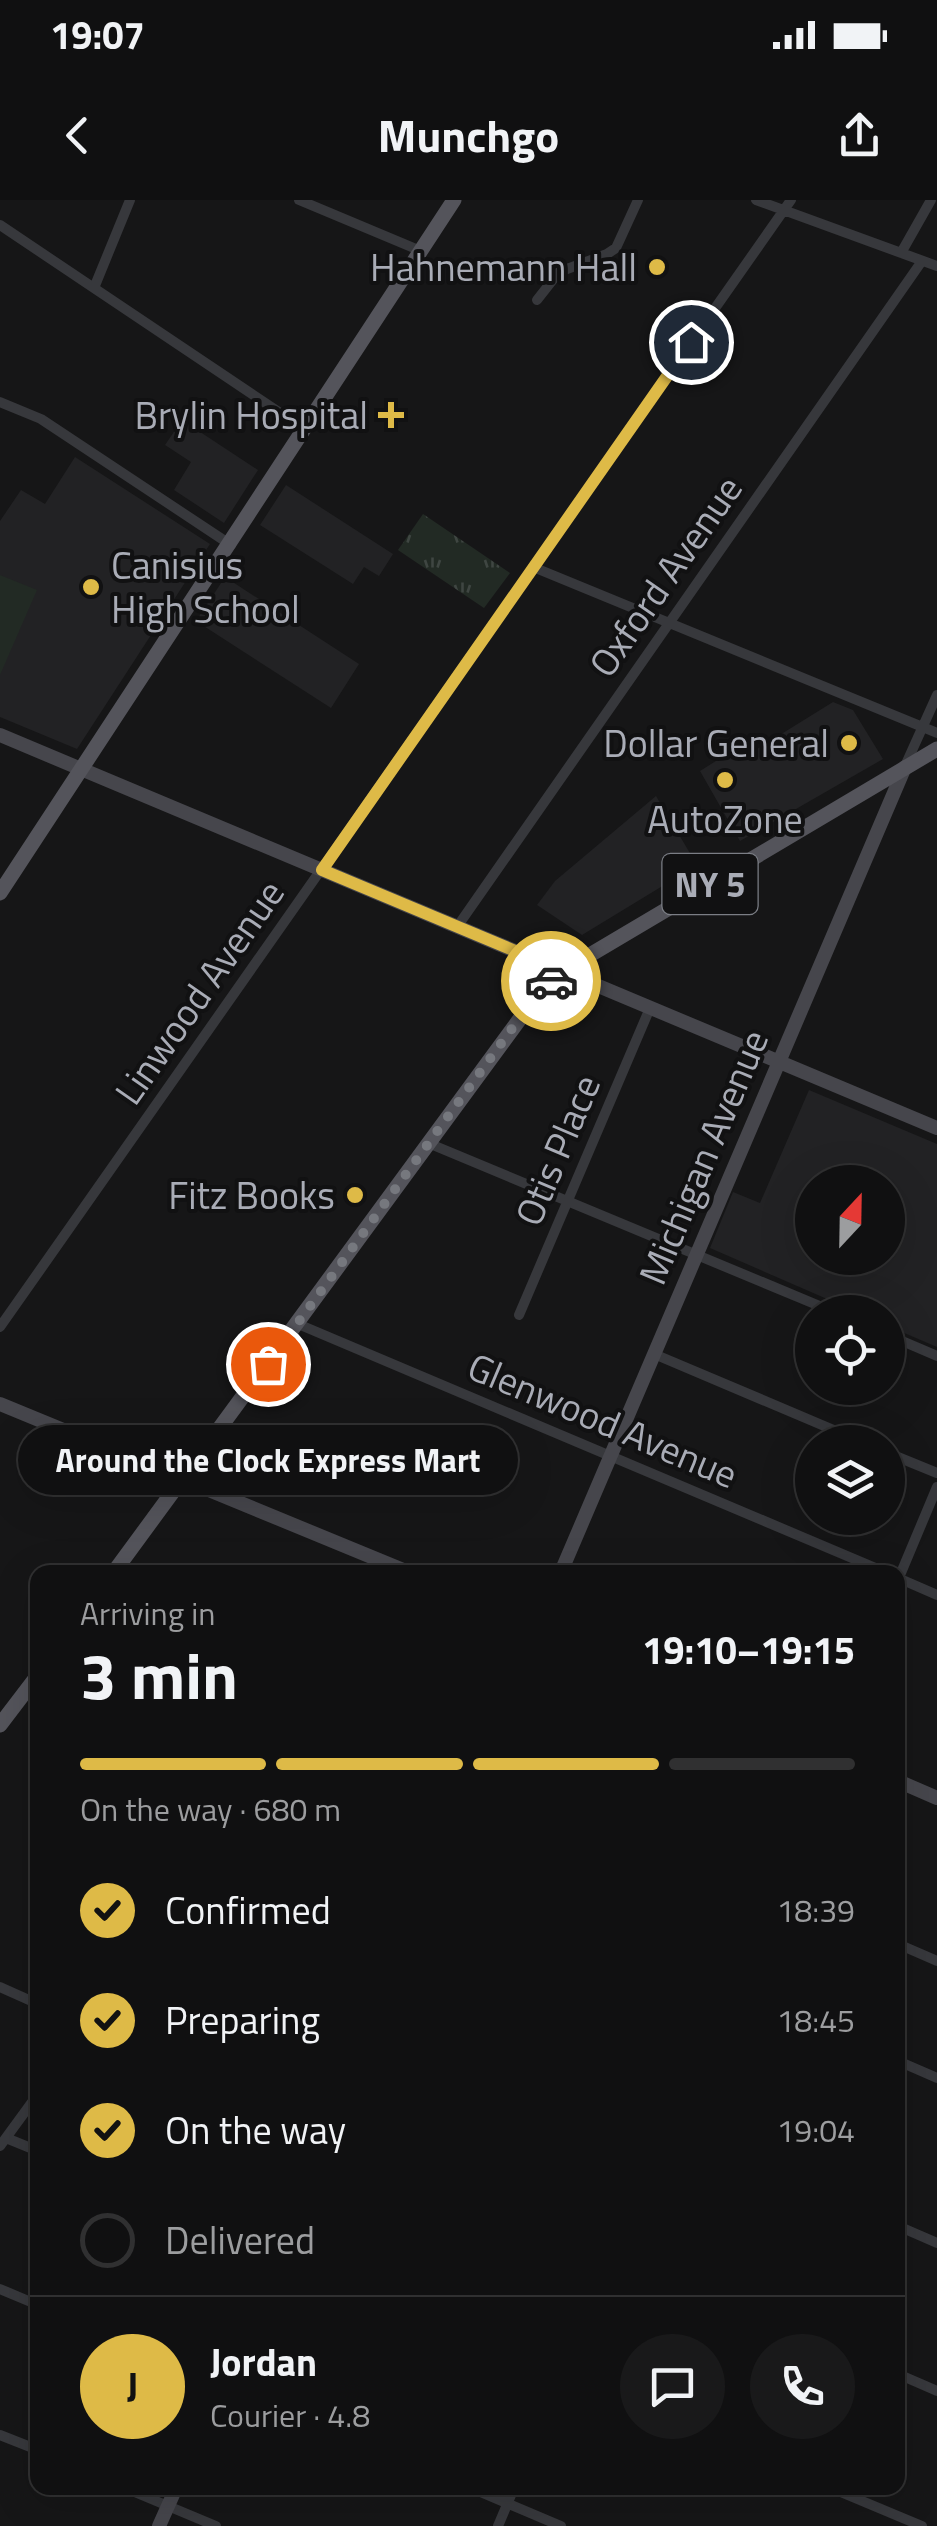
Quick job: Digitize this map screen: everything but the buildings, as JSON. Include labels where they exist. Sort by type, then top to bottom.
[{"type":"main road","points":[[0,892],[454,200]]},
{"type":"main road","name":"NY 5","points":[[119,1565],[544,986],[563,971],[937,749]]},
{"type":"main road","points":[[0,1725],[30,1694]]},
{"type":"street","points":[[94,288],[130,200]]},
{"type":"street","points":[[299,200],[421,251]]},
{"type":"street","points":[[538,300],[559,272],[616,248],[638,200]]},
{"type":"street","points":[[756,200],[787,205],[937,266]]},
{"type":"street","points":[[901,253],[930,200]]},
{"type":"street","name":"Linwood Avenue","points":[[0,1327],[787,205]]},
{"type":"street","points":[[0,225],[304,429]]},
{"type":"street","name":"Oxford Avenue","points":[[457,927],[922,261]]},
{"type":"street","points":[[0,402],[41,420],[230,545]]},
{"type":"street","points":[[532,567],[937,733]]},
{"type":"street","points":[[905,767],[937,695]]},
{"type":"street","points":[[0,736],[937,1128]]},
{"type":"street","name":"Michigan Avenue","points":[[564,1565],[905,767]]},
{"type":"street","name":"Otis Place","points":[[519,1315],[650,1008]]},
{"type":"street","points":[[428,1143],[795,1296]]},
{"type":"street","name":"Glenwood Avenue","points":[[298,1324],[868,1565]]},
{"type":"street","points":[[905,1342],[937,1356]]},
{"type":"street","points":[[654,1354],[822,1425]]},
{"type":"street","points":[[0,1404],[391,1565]]},
{"type":"street","points":[[905,1460],[937,1474]]},
{"type":"street","points":[[904,1565],[937,1487]]},
{"type":"street","points":[[905,1582],[937,1594]]},
{"type":"street","points":[[905,1784],[937,1798]]},
{"type":"street","points":[[905,1947],[937,1961]]},
{"type":"street","points":[[0,1987],[30,2000]]},
{"type":"street","points":[[905,2064],[937,2078]]},
{"type":"street","points":[[30,2105],[3,2142],[30,2150]]},
{"type":"street","points":[[905,2229],[937,2243]]},
{"type":"street","points":[[0,2289],[30,2302]]},
{"type":"street","points":[[905,2377],[937,2391]]},
{"type":"street","points":[[0,2434],[30,2447]]},
{"type":"street","points":[[142,2495],[216,2526]]},
{"type":"street","points":[[159,2526],[173,2495]]},
{"type":"street","points":[[487,2495],[561,2526]]},
{"type":"street","points":[[498,2526],[511,2495]]},
{"type":"street","points":[[848,2495],[922,2526]]},
{"type":"shaded area","points":[[182,420],[258,470],[224,523],[174,490],[191,462],[165,445]]},
{"type":"shaded area","name":"Canisius High School","points":[[75,457],[210,544],[77,749],[0,717],[0,521],[21,490],[45,504]]},
{"type":"shaded area","points":[[286,485],[393,554],[379,576],[364,567],[353,584],[260,525]]},
{"type":"shaded area","points":[[225,577],[359,664],[331,708],[196,621]]},
{"type":"shaded area","points":[[833,702],[853,710],[883,759],[740,841],[700,771],[751,739],[757,749]]},
{"type":"shaded area","points":[[656,796],[697,865],[582,935],[537,905],[555,881]]},
{"type":"shaded area","points":[[809,1090],[937,1144],[937,1347],[905,1333],[905,1295],[818,1295],[710,1248],[733,1192],[760,1203]]},
{"type":"green space","points":[[423,514],[510,573],[484,608],[398,550]]},
{"type":"green space","points":[[0,575],[37,590],[0,675]]},
{"type":"way so far","points":[[268,1364],[524,1012],[551,981]]},
{"type":"place","name":"Hahnemann Hall","points":[[657,267]]},
{"type":"place","name":"Brylin Hospital","points":[[391,415]]},
{"type":"place","name":"Canisius High School","points":[[91,587]]},
{"type":"place","name":"Dollar General","points":[[849,743]]},
{"type":"place","name":"AutoZone","points":[[725,780]]},
{"type":"place","name":"Fitz Books","points":[[355,1195]]},
{"type":"place","name":"Around the Clock Express Mart","points":[[268,1364]]},
{"type":"route","points":[[551,981],[563,971],[322,870],[691,342]]}]
